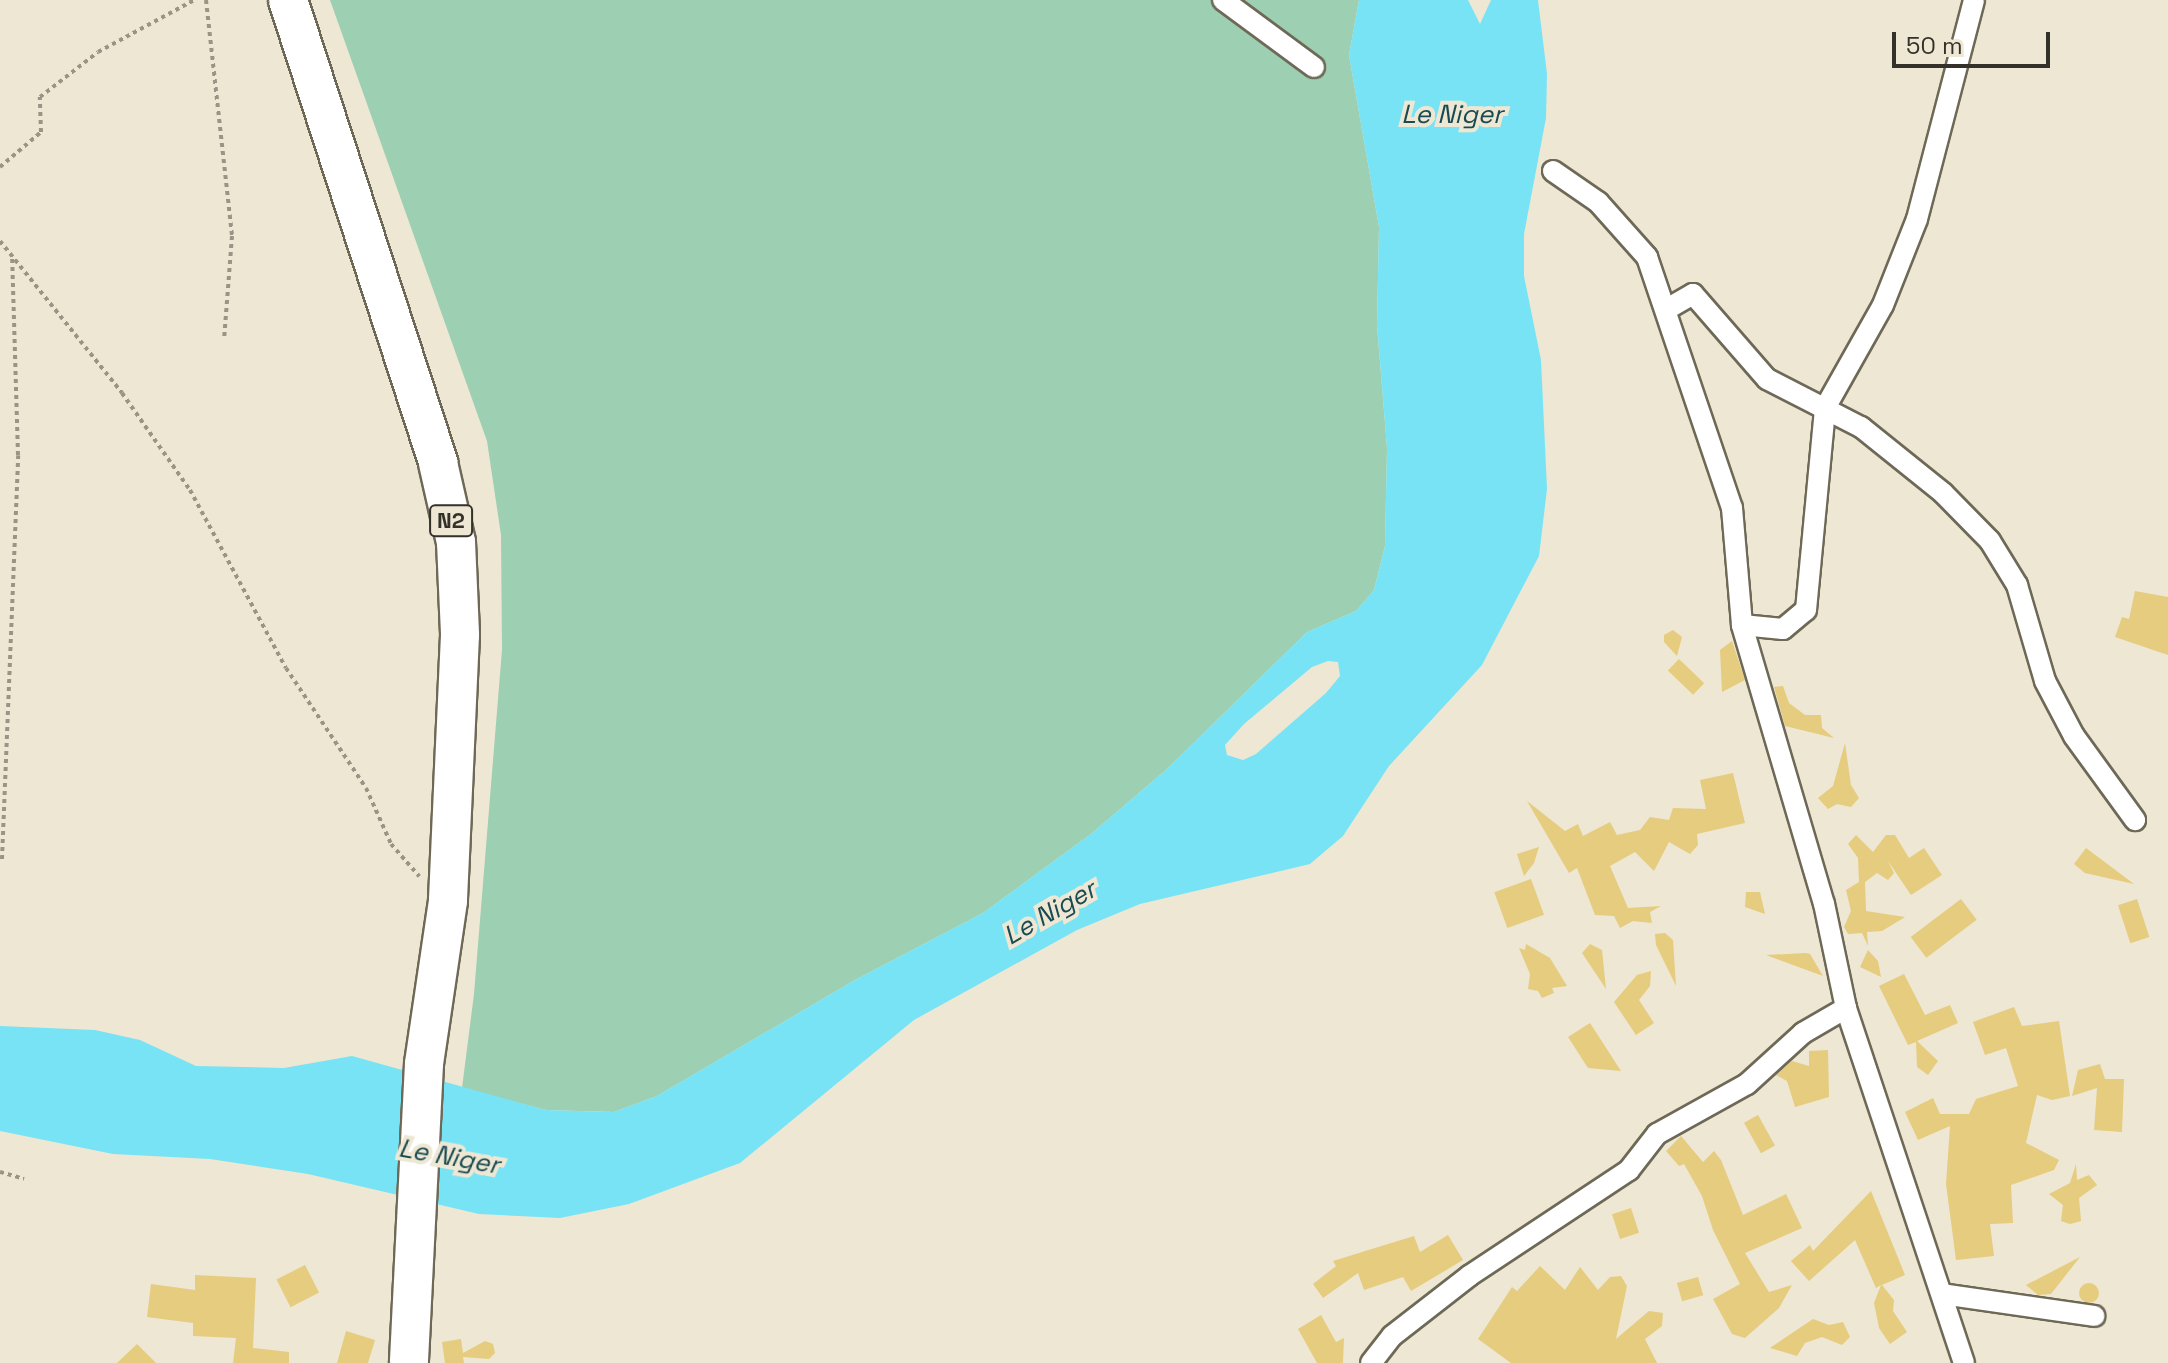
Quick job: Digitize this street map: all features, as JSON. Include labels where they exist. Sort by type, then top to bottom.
[{"type":"highway","name":"N2","points":[[288,0],[438,463],[456,542],[460,635],[448,901],[424,1064],[416,1279],[409,1363]]},
{"type":"street","points":[[1223,0],[1314,67]]},
{"type":"street","points":[[1742,625],[1783,629],[1806,610],[1825,408],[1883,305],[1917,219],[1974,0]]},
{"type":"street","points":[[1553,171],[1598,202],[1647,257],[1667,309],[1732,508],[1742,625],[1824,904],[1846,1008],[1964,1363]]},
{"type":"street","points":[[1667,309],[1693,294],[1767,379],[1873,436],[1943,493],[1990,541],[2017,585],[2045,681],[2074,736],[2135,820]]},
{"type":"street","points":[[1371,1363],[1392,1336],[1469,1276],[1629,1170],[1657,1134],[1747,1084],[1803,1033],[1846,1008]]},
{"type":"street","points":[[1942,1294],[2094,1316]]},
{"type":"path","points":[[0,167],[41,132],[40,97],[98,52],[194,0]]},
{"type":"path","points":[[206,0],[232,236],[224,340]]},
{"type":"path","points":[[0,241],[12,252],[190,490],[286,668],[366,788],[391,844],[448,901]]},
{"type":"path","points":[[2,859],[18,455],[12,252]]},
{"type":"path","points":[[0,1172],[24,1179]]},
{"type":"green space","points":[[330,0],[1359,0],[1349,55],[1379,227],[1377,325],[1387,448],[1385,546],[1374,590],[1356,611],[1307,632],[1167,769],[1091,834],[983,913],[855,980],[657,1096],[614,1112],[546,1110],[462,1088],[474,994],[502,650],[501,535],[487,441]]},
{"type":"water","name":"Le Niger","points":[[1359,0],[1468,0],[1480,24],[1491,0],[1538,0],[1547,74],[1546,118],[1524,234],[1524,276],[1541,360],[1547,489],[1539,556],[1482,665],[1389,766],[1343,836],[1310,864],[1140,904],[1077,930],[914,1020],[740,1163],[629,1204],[560,1218],[479,1214],[308,1174],[210,1159],[113,1154],[0,1131],[0,1026],[95,1030],[140,1040],[196,1066],[284,1068],[352,1056],[546,1110],[614,1112],[657,1096],[855,980],[983,913],[1091,834],[1167,769],[1307,632],[1356,611],[1374,590],[1385,546],[1387,448],[1377,325],[1379,227],[1349,55]],"holes":[[[1328,661],[1338,662],[1340,676],[1326,693],[1256,754],[1243,760],[1227,755],[1225,745],[1244,724],[1312,667]]]},
{"type":"building","points":[[2135,591],[2168,597],[2168,655],[2115,637],[2122,617],[2129,619]]},
{"type":"building","points":[[1673,630],[1682,637],[1677,656],[1664,642],[1664,635]]},
{"type":"building","points":[[1732,641],[1745,680],[1722,692],[1720,650]]},
{"type":"building","points":[[1679,659],[1704,683],[1693,695],[1668,671]]},
{"type":"building","points":[[1783,686],[1789,703],[1805,715],[1821,715],[1822,728],[1834,738],[1785,726],[1774,687]]},
{"type":"building","points":[[1845,743],[1851,785],[1859,798],[1851,807],[1837,804],[1828,809],[1818,798],[1833,786]]},
{"type":"building","points":[[1733,773],[1745,823],[1697,834],[1698,845],[1690,854],[1669,842],[1654,871],[1635,852],[1610,866],[1628,908],[1661,906],[1650,912],[1652,923],[1633,921],[1620,928],[1614,916],[1595,915],[1577,868],[1569,873],[1527,801],[1565,831],[1578,824],[1583,836],[1610,822],[1617,835],[1640,830],[1650,817],[1669,820],[1673,808],[1706,809],[1700,780]]},
{"type":"building","points":[[1856,835],[1873,852],[1886,835],[1895,835],[1909,858],[1924,848],[1942,875],[1911,895],[1888,861],[1894,873],[1888,880],[1877,873],[1865,882],[1866,911],[1905,917],[1882,931],[1867,932],[1868,946],[1862,933],[1848,934],[1844,927],[1851,911],[1846,890],[1859,882],[1858,858],[1848,844]]},
{"type":"building","points":[[1539,847],[1534,863],[1524,876],[1517,854]]},
{"type":"building","points":[[2086,848],[2134,884],[2085,873],[2074,864]]},
{"type":"building","points":[[1531,879],[1544,915],[1507,928],[1494,892]]},
{"type":"building","points":[[1746,892],[1760,892],[1765,914],[1745,907]]},
{"type":"building","points":[[1961,899],[1977,920],[1926,958],[1911,937]]},
{"type":"building","points":[[2137,899],[2149,937],[2130,943],[2118,905]]},
{"type":"building","points":[[1665,933],[1673,940],[1676,986],[1656,945],[1655,934]]},
{"type":"building","points":[[1526,944],[1550,958],[1567,986],[1552,988],[1554,993],[1542,998],[1538,991],[1528,989],[1530,974],[1519,948],[1525,950]]},
{"type":"building","points":[[1590,944],[1602,950],[1606,989],[1582,953]]},
{"type":"building","points":[[1868,950],[1878,961],[1881,977],[1860,967]]},
{"type":"building","points":[[1806,953],[1810,954],[1823,976],[1766,955]]},
{"type":"building","points":[[1651,971],[1650,986],[1639,1000],[1654,1023],[1636,1035],[1614,1002],[1637,975]]},
{"type":"building","points":[[1904,974],[1925,1015],[1950,1005],[1958,1023],[1917,1041],[1938,1061],[1928,1075],[1917,1067],[1916,1042],[1908,1045],[1879,986]]},
{"type":"building","points":[[2014,1007],[2022,1026],[2059,1021],[2070,1096],[2052,1100],[2037,1095],[2026,1143],[2059,1160],[2054,1170],[2011,1185],[2013,1223],[1990,1224],[1994,1256],[1956,1260],[1946,1184],[1950,1126],[1918,1140],[1905,1112],[1933,1098],[1940,1114],[1969,1114],[1976,1099],[2018,1086],[2006,1048],[1985,1055],[1973,1022]]},
{"type":"building","points":[[1590,1023],[1621,1071],[1588,1068],[1568,1037]]},
{"type":"building","points":[[1828,1050],[1829,1097],[1795,1107],[1787,1081],[1776,1075],[1792,1061],[1809,1066],[1809,1051]]},
{"type":"building","points":[[2100,1064],[2105,1079],[2124,1079],[2122,1132],[2094,1130],[2097,1088],[2072,1096],[2078,1070]]},
{"type":"building","points":[[1758,1115],[1775,1146],[1761,1153],[1744,1123]]},
{"type":"building","points":[[1681,1136],[1703,1162],[1714,1151],[1721,1160],[1743,1215],[1786,1194],[1802,1228],[1745,1253],[1769,1292],[1792,1285],[1779,1308],[1745,1338],[1732,1334],[1713,1299],[1740,1284],[1713,1230],[1702,1196],[1684,1164],[1679,1166],[1666,1151]]},
{"type":"building","points":[[2076,1164],[2077,1180],[2089,1175],[2097,1185],[2079,1198],[2081,1221],[2070,1224],[2061,1221],[2063,1205],[2049,1194],[2070,1183]]},
{"type":"building","points":[[1871,1191],[1905,1275],[1882,1285],[1894,1300],[1893,1311],[1907,1332],[1890,1344],[1879,1328],[1874,1303],[1881,1285],[1876,1288],[1855,1240],[1809,1281],[1791,1261],[1810,1245],[1813,1251]]},
{"type":"building","points":[[1631,1208],[1639,1233],[1620,1239],[1612,1214]]},
{"type":"building","points":[[1448,1235],[1463,1260],[1411,1291],[1403,1277],[1364,1290],[1358,1273],[1323,1298],[1313,1284],[1336,1266],[1333,1261],[1414,1236],[1420,1252]]},
{"type":"building","points":[[2080,1257],[2051,1294],[2038,1295],[2026,1285]]},
{"type":"building","points":[[305,1265],[319,1293],[291,1307],[276,1280]]},
{"type":"building","points":[[1540,1266],[1565,1290],[1580,1267],[1598,1290],[1610,1277],[1621,1276],[1627,1286],[1616,1339],[1649,1311],[1663,1313],[1662,1326],[1645,1339],[1657,1363],[1511,1363],[1478,1339],[1512,1287],[1517,1291]]},
{"type":"building","points":[[195,1275],[256,1278],[253,1348],[289,1352],[289,1363],[233,1363],[236,1338],[193,1336],[193,1323],[147,1317],[151,1284],[195,1290]]},
{"type":"building","points":[[1698,1277],[1703,1295],[1682,1301],[1677,1283]]},
{"type":"building","points":[[2085,1283],[2093,1283],[2099,1293],[2093,1303],[2085,1303],[2079,1297],[2079,1289]]},
{"type":"building","points":[[1321,1315],[1336,1342],[1344,1338],[1343,1363],[1317,1363],[1298,1329]]},
{"type":"building","points":[[1813,1319],[1829,1325],[1843,1322],[1850,1337],[1842,1345],[1822,1337],[1805,1343],[1797,1356],[1770,1348]]},
{"type":"building","points":[[346,1331],[375,1340],[368,1363],[337,1363]]},
{"type":"building","points":[[461,1339],[463,1353],[485,1341],[493,1344],[495,1353],[489,1359],[463,1357],[464,1363],[445,1363],[442,1342]]},
{"type":"building","points":[[137,1344],[156,1363],[117,1363]]}]
